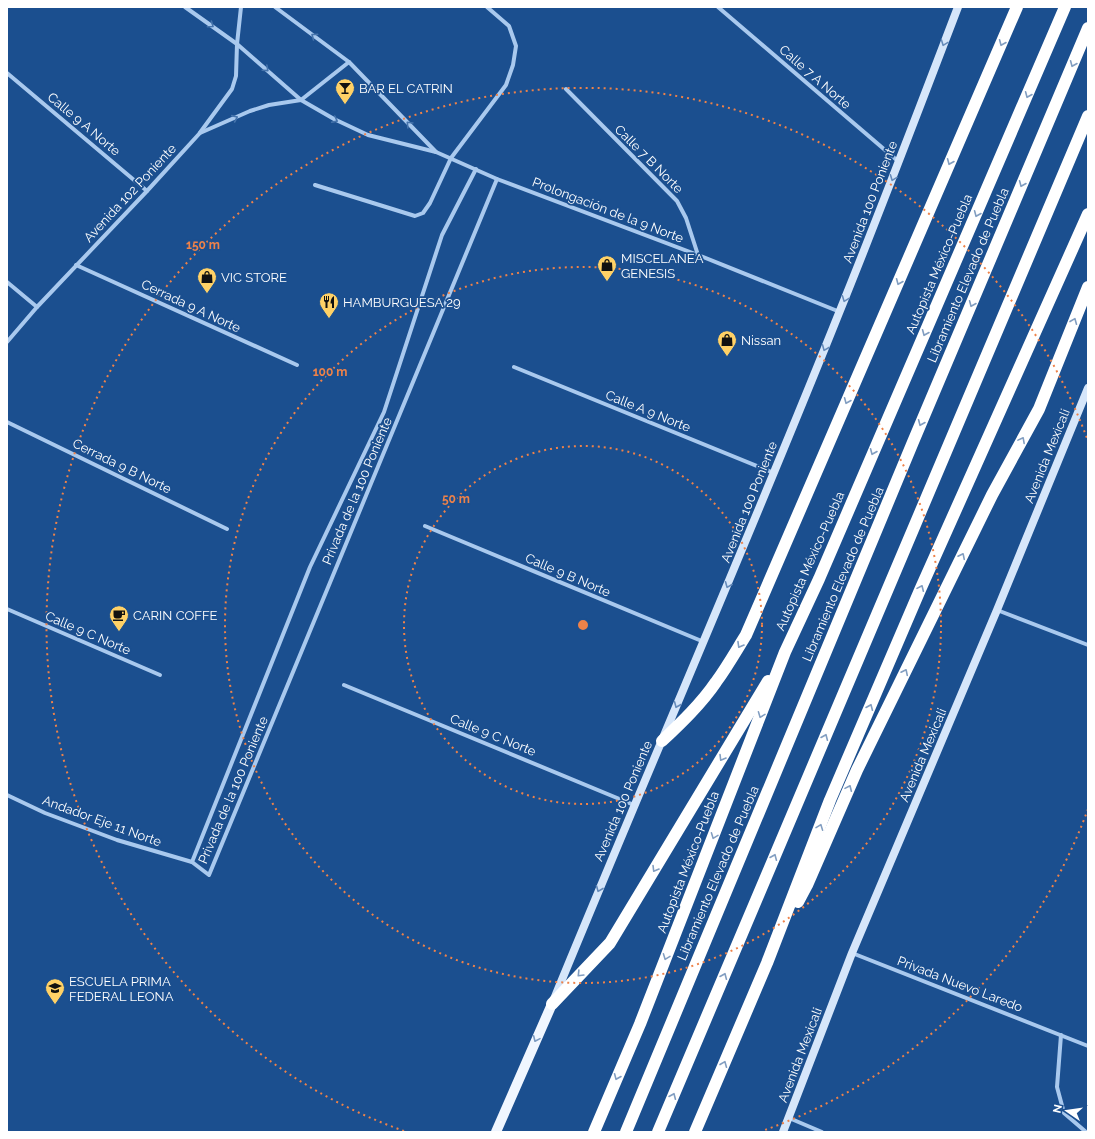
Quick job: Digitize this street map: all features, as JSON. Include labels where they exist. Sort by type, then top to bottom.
[{"type":"highway","points":[[662,740],[681,723],[716,683],[732,660],[746,635],[1017,7]]},
{"type":"highway","name":"Autopista México-Puebla","points":[[594,1132],[640,1024],[785,652],[822,572],[1065,7]]},
{"type":"highway","name":"Libramiento Elevado de Puebla","points":[[626,1132],[910,449],[1088,28]]},
{"type":"highway","points":[[658,1132],[1088,116]]},
{"type":"highway","points":[[695,1132],[767,962],[830,800],[905,626],[1088,214]]},
{"type":"highway","points":[[767,962],[807,885],[857,770],[992,495],[1039,408],[1088,287]]},
{"type":"highway","points":[[552,1004],[610,943],[785,652]]},
{"type":"highway","points":[[704,1132],[709,1100]]},
{"type":"main road","points":[[496,1132],[552,1004]]},
{"type":"street","points":[[185,7],[237,44]]},
{"type":"street","name":"Avenida 102 Poniente","points":[[7,342],[37,306],[147,191],[199,134],[232,89],[236,76],[240,7]]},
{"type":"street","name":"Prolongación de la 9 Norte","points":[[275,7],[349,62],[436,152]]},
{"type":"street","points":[[315,184],[415,216],[423,213],[430,203],[450,158],[506,85],[513,65],[516,46],[509,26],[487,7]]},
{"type":"street","name":"Calle 7 A Norte","points":[[718,7],[899,162]]},
{"type":"street","name":"Avenida 100 Poniente","points":[[552,1004],[634,805],[704,642],[840,312],[958,7]]},
{"type":"street","name":"Prolongación de la 9 Norte","points":[[237,44],[301,100],[334,119],[368,135],[436,152],[498,179],[698,255],[840,312]]},
{"type":"street","points":[[199,134],[269,105],[301,100],[349,62]]},
{"type":"street","name":"Calle 9 A Norte","points":[[7,73],[147,191]]},
{"type":"street","name":"Calle 7 B Norte","points":[[566,89],[677,201],[686,218],[698,255]]},
{"type":"street","name":"Privada de la 100 Poniente","points":[[476,169],[442,235],[384,412],[310,567],[192,862],[209,875],[498,179]]},
{"type":"street","name":"Cerrada 9 A Norte","points":[[76,264],[297,365]]},
{"type":"street","points":[[7,282],[37,306]]},
{"type":"street","name":"Calle A 9 Norte","points":[[514,367],[774,473]]},
{"type":"street","name":"Avenida Mexicali","points":[[783,1132],[852,953],[998,610],[1088,388]]},
{"type":"street","name":"Cerrada 9 B Norte","points":[[7,422],[227,529]]},
{"type":"street","name":"Calle 9 B Norte","points":[[425,526],[704,642]]},
{"type":"street","name":"Calle 9 C Norte","points":[[7,609],[160,676]]},
{"type":"street","points":[[998,610],[1088,645]]},
{"type":"street","name":"Calle 9 C Norte","points":[[344,684],[634,805]]},
{"type":"street","name":"Andador Eje 11 Norte","points":[[7,795],[45,813],[117,840],[192,862]]},
{"type":"street","name":"Privada Nuevo Laredo","points":[[852,953],[1088,1046]]},
{"type":"street","points":[[1060,1035],[1057,1087],[1064,1113],[1086,1132]]},
{"type":"street","points":[[789,1118],[822,1132]]},
{"type":"place","name":"BAR EL CATRIN","points":[[345,105]]},
{"type":"place","name":"MISCELANEA GENESIS","points":[[607,282]]},
{"type":"place","name":"VIC STORE","points":[[207,294]]},
{"type":"place","name":"HAMBURGUESA 29","points":[[329,319]]},
{"type":"place","name":"Nissan","points":[[727,357]]},
{"type":"place","name":"CARIN COFFE","points":[[119,632]]},
{"type":"place","name":"ESCUELA PRIMA FEDERAL LEONA","points":[[55,1005]]}]
